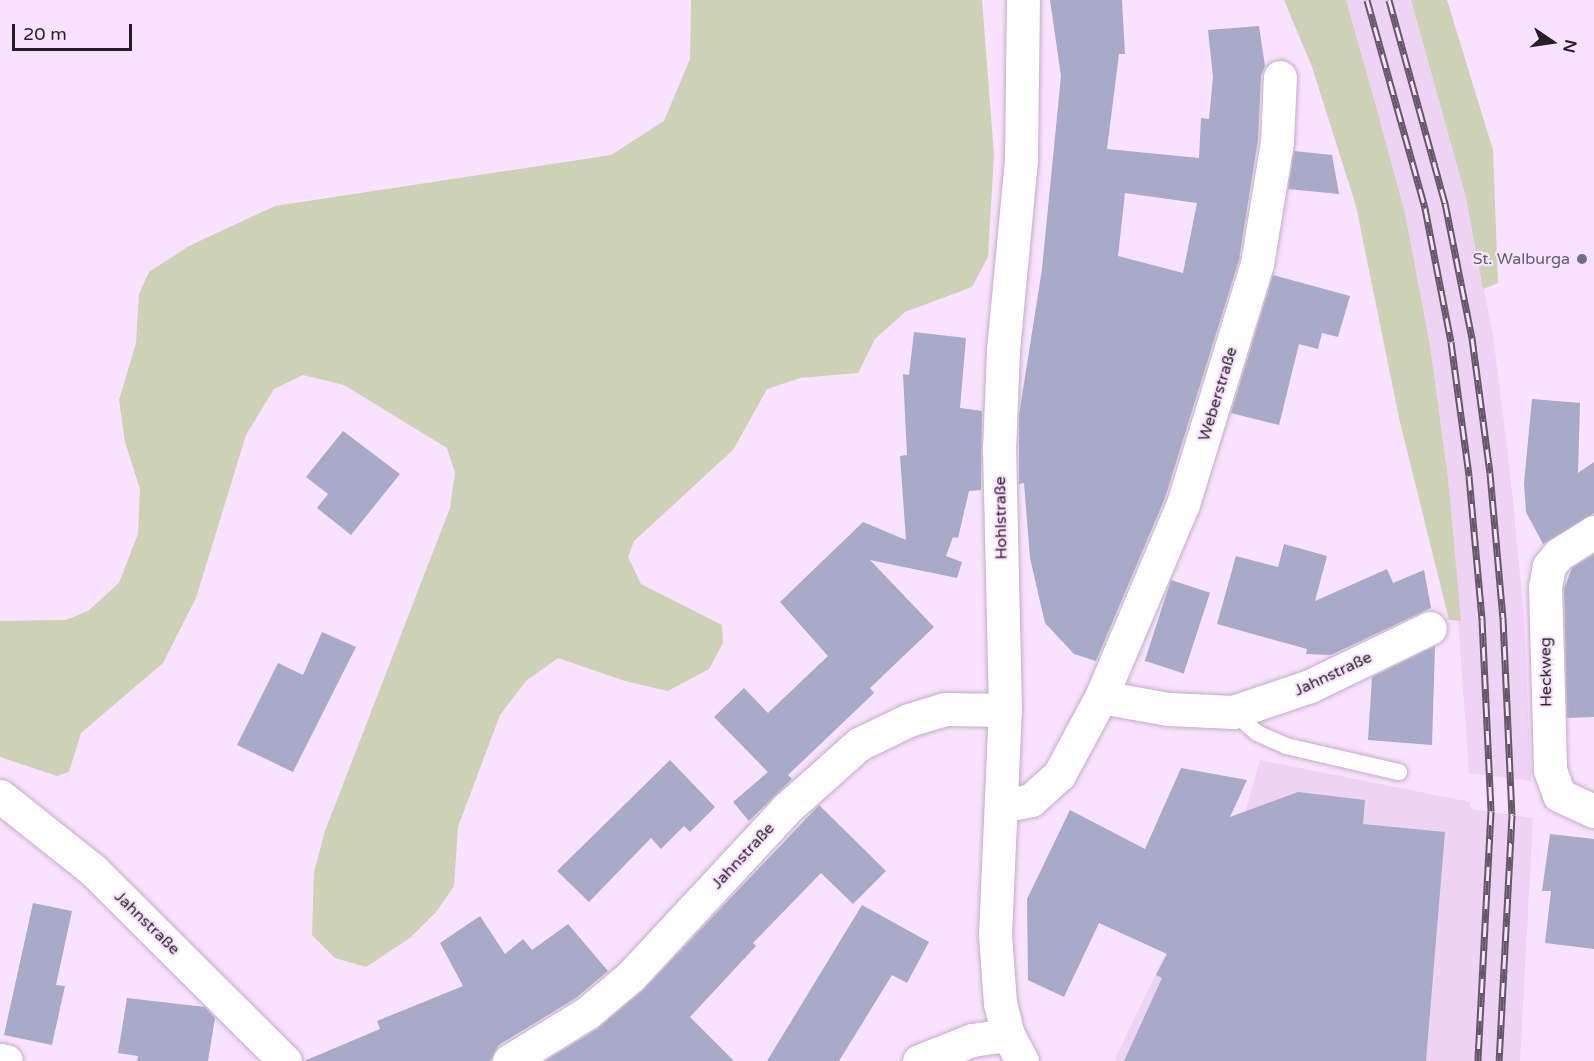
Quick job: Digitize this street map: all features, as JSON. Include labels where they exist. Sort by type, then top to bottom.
[{"type":"street","name":"Hohlstraße","points":[[1015,1048],[997,979],[995,935],[1005,710],[999,450],[1003,350],[1021,160],[1023,0]]},
{"type":"street","name":"Weberstraße","points":[[1101,697],[1183,504],[1257,264],[1275,153],[1280,76]]},
{"type":"street","name":"Heckweg","points":[[1594,532],[1559,554],[1549,566],[1545,587],[1550,770],[1559,795],[1594,811]]},
{"type":"street","name":"Jahnstraße","points":[[1101,697],[1168,709],[1233,712],[1291,694],[1430,628]]},
{"type":"street","points":[[1001,806],[1031,800],[1044,792],[1059,776],[1101,697]]},
{"type":"street","name":"Jahnstraße","points":[[509,1061],[587,1013],[631,976],[786,809],[859,744],[909,720],[945,709],[1005,710]]},
{"type":"street","name":"Jahnstraße","points":[[0,796],[93,870],[285,1061]]},
{"type":"street","points":[[919,1061],[972,1040],[1015,1048]]},
{"type":"street","points":[[0,1060],[6,1061]]},
{"type":"lane","points":[[1233,712],[1257,733],[1286,746],[1399,772]]},
{"type":"shaded area","points":[[1346,0],[1411,0],[1466,198],[1493,335],[1510,471],[1524,616],[1531,781],[1469,773],[1448,478],[1430,345],[1405,213]]},
{"type":"shaded area","points":[[1260,760],[1470,802],[1471,809],[1533,818],[1520,1061],[1114,1061],[1205,871],[1242,823]]},
{"type":"green space","points":[[691,0],[982,0],[994,155],[988,257],[972,287],[905,312],[875,339],[858,373],[800,378],[767,389],[733,450],[634,541],[628,557],[641,584],[722,625],[723,643],[709,669],[668,691],[625,681],[558,658],[526,681],[500,715],[458,827],[454,886],[436,912],[410,938],[366,967],[335,958],[312,935],[314,872],[325,831],[450,508],[455,473],[447,448],[344,385],[303,375],[274,389],[246,435],[196,598],[163,663],[81,733],[69,772],[57,776],[0,757],[0,621],[66,620],[88,611],[119,583],[138,534],[140,489],[125,442],[119,400],[136,343],[139,294],[149,272],[189,246],[275,206],[611,155],[664,121],[690,59]]},
{"type":"green space","points":[[1284,0],[1346,0],[1405,213],[1430,345],[1448,478],[1461,621],[1449,620],[1399,418],[1356,206],[1312,67]]},
{"type":"green space","points":[[1411,0],[1447,0],[1493,150],[1498,283],[1483,289],[1466,198]]},
{"type":"building","points":[[1050,0],[1122,0],[1125,54],[1119,54],[1107,149],[1199,158],[1201,118],[1209,119],[1213,77],[1208,30],[1259,26],[1265,66],[1261,76],[1258,140],[1239,260],[1165,498],[1096,661],[1074,654],[1045,623],[1030,558],[1024,483],[1019,484],[1019,415],[1042,269],[1061,76]],"holes":[[[1125,193],[1197,203],[1183,273],[1118,256]]]},
{"type":"building","points":[[1294,151],[1332,155],[1339,194],[1288,189]]},
{"type":"building","points":[[1273,275],[1350,296],[1338,337],[1322,333],[1318,349],[1299,344],[1279,425],[1231,413]]},
{"type":"building","points":[[914,332],[966,338],[960,408],[982,411],[981,490],[969,491],[958,538],[953,537],[946,556],[962,562],[957,578],[870,560],[934,627],[870,688],[874,693],[788,775],[792,779],[749,821],[733,802],[768,772],[714,717],[744,688],[768,713],[828,656],[780,602],[863,522],[906,540],[900,456],[907,455],[903,374],[909,375]]},
{"type":"building","points":[[1532,399],[1580,403],[1578,473],[1594,462],[1594,513],[1543,544],[1526,512],[1524,483]]},
{"type":"building","points":[[343,431],[400,474],[351,535],[317,508],[328,494],[306,477]]},
{"type":"building","points":[[1284,544],[1327,556],[1315,601],[1387,569],[1393,583],[1424,570],[1431,608],[1331,655],[1306,654],[1307,649],[1217,624],[1236,556],[1278,567]]},
{"type":"building","points":[[1594,554],[1594,717],[1567,718],[1564,589],[1572,568]]},
{"type":"building","points":[[1171,580],[1210,593],[1184,674],[1145,661]]},
{"type":"building","points":[[322,632],[356,647],[293,772],[237,745],[278,663],[303,675]]},
{"type":"building","points":[[1435,646],[1432,745],[1368,740],[1372,677]]},
{"type":"building","points":[[670,760],[715,807],[690,832],[684,826],[661,849],[651,838],[589,902],[557,871]]},
{"type":"building","points":[[1181,768],[1247,780],[1230,817],[1298,792],[1365,800],[1363,824],[1445,832],[1426,1061],[1124,1061],[1162,978],[1156,975],[1167,954],[1099,923],[1064,997],[1028,980],[1027,899],[1070,810],[1145,849]]},
{"type":"building","points":[[819,805],[886,871],[853,904],[821,873],[753,943],[756,946],[690,1017],[734,1061],[545,1061],[597,1029],[643,990]]},
{"type":"building","points":[[1550,834],[1594,839],[1594,949],[1545,943],[1551,891],[1542,891]]},
{"type":"building","points":[[33,903],[72,911],[56,985],[65,986],[52,1045],[4,1035]]},
{"type":"building","points":[[862,905],[929,942],[907,983],[892,975],[839,1061],[767,1061]]},
{"type":"building","points":[[480,916],[505,954],[523,939],[532,950],[568,924],[608,971],[576,998],[499,1045],[490,1061],[304,1061],[380,1029],[377,1021],[463,986],[440,943]]},
{"type":"building","points":[[127,998],[205,1007],[215,1018],[208,1061],[137,1061],[138,1056],[118,1053]]},
{"type":"railway","points":[[1367,0],[1425,208],[1451,342],[1469,476],[1482,619],[1491,811],[1478,1061]]},
{"type":"railway","points":[[1389,0],[1445,203],[1472,338],[1490,473],[1503,618],[1512,815],[1499,1061]]},
{"type":"place","name":"St. Walburga","points":[[1582,259]]}]
